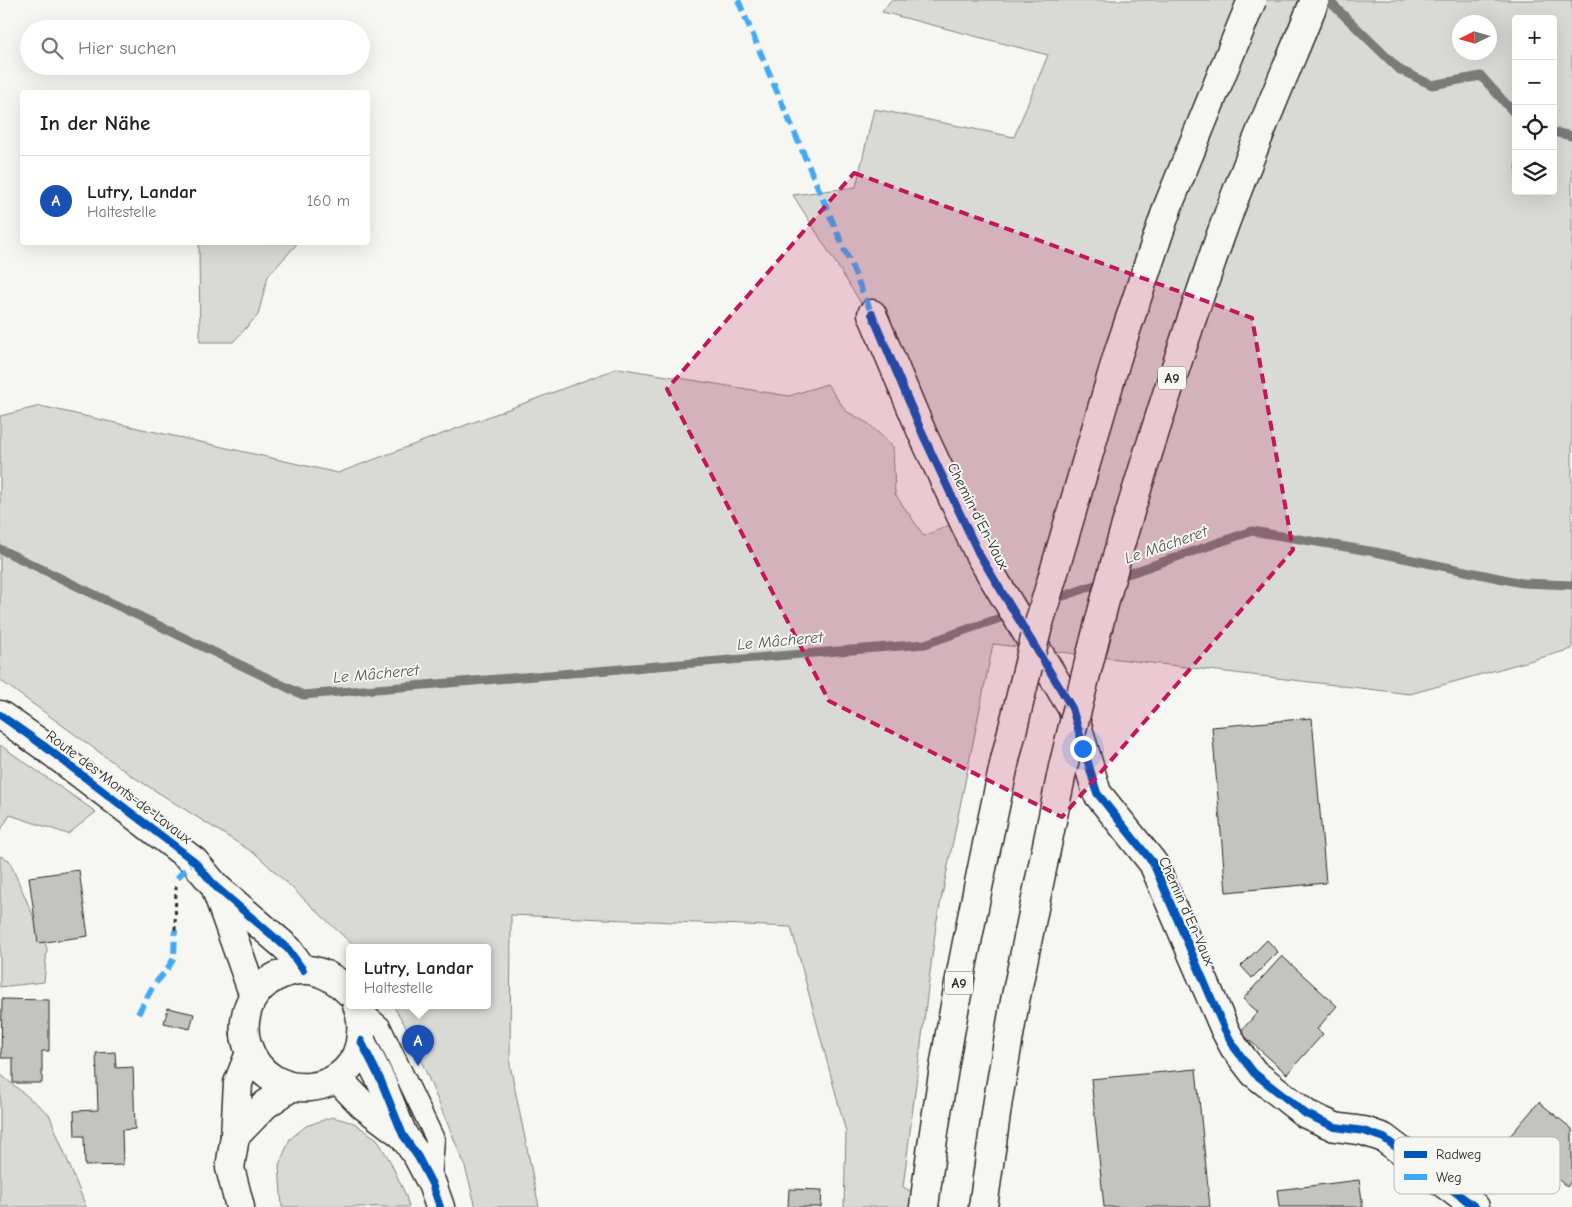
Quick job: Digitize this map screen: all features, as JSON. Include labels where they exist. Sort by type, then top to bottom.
[{"type":"main road","name":"A9","points":[[924,1207],[952,1021],[976,891],[1005,760],[1037,630],[1115,363],[1168,206],[1252,0]]},
{"type":"main road","name":"A9","points":[[983,1207],[1010,1028],[1036,892],[1063,767],[1091,652],[1121,544],[1168,390],[1214,254],[1262,128],[1315,0]]},
{"type":"main road","name":"Chemin d'En-Vaux","points":[[872,314],[923,435],[978,554],[1072,708],[1096,793],[1153,863],[1234,1047],[1254,1073],[1306,1114],[1335,1127],[1364,1130],[1384,1138],[1394,1146]]},
{"type":"main road","name":"Route des Monts-de-Lavaux","points":[[0,715],[44,746],[194,861],[216,887]]},
{"type":"main road","points":[[216,887],[288,949],[303,970]]},
{"type":"main road","points":[[216,887],[254,996]]},
{"type":"main road","points":[[346,991],[336,980],[320,972],[303,970],[284,973],[268,982],[254,996],[244,1024],[245,1039],[250,1053],[260,1069],[274,1080],[291,1087],[307,1088],[323,1085],[337,1078],[348,1068],[356,1055],[361,1041],[362,1024],[357,1009]]},
{"type":"main road","points":[[361,1041],[381,1081],[402,1135],[418,1157],[436,1196]]},
{"type":"main road","points":[[240,1207],[230,1168],[235,1136],[238,1083],[250,1053]]},
{"type":"main road","points":[[337,1078],[363,1105],[402,1135]]},
{"type":"main road","points":[[235,1136],[265,1105],[291,1087]]},
{"type":"main road","name":"Chemin d'En-Vaux","points":[[1458,1194],[1475,1207]]},
{"type":"lane","points":[[363,1009],[381,1026],[435,1139],[436,1196]]},
{"type":"path","points":[[175,930],[177,878]]},
{"type":"highlighted area","points":[[854,173],[1252,318],[1293,550],[1062,817],[829,701],[667,389]]},
{"type":"shaded area","points":[[891,0],[1572,0],[1572,649],[1410,694],[993,644],[936,925],[903,1187],[941,1207],[844,1207],[846,1132],[791,927],[511,915],[510,1065],[539,1207],[476,1207],[464,1163],[410,1034],[395,1009],[491,1009],[491,944],[352,944],[257,855],[132,776],[0,680],[0,416],[40,406],[338,473],[618,368],[789,396],[827,384],[846,411],[869,424],[893,447],[895,494],[924,536],[978,513],[909,416],[859,300],[793,195],[856,187],[874,109],[1014,137],[1048,55],[882,12]]},
{"type":"shaded area","points":[[199,245],[296,245],[268,276],[258,315],[233,342],[200,342]]},
{"type":"shaded area","points":[[0,745],[96,812],[68,834],[10,815],[0,831]]},
{"type":"shaded area","points":[[0,856],[9,860],[47,948],[44,982],[0,987]]},
{"type":"shaded area","points":[[0,1074],[49,1114],[86,1207],[0,1207]]},
{"type":"shaded area","points":[[332,1117],[354,1123],[377,1139],[390,1161],[409,1207],[282,1207],[279,1165],[290,1139],[306,1126]]},
{"type":"building","points":[[1312,718],[1326,883],[1226,892],[1212,727]]},
{"type":"building","points":[[79,870],[88,936],[38,943],[29,877]]},
{"type":"building","points":[[1267,940],[1278,952],[1252,978],[1241,966]]},
{"type":"building","points":[[1282,956],[1337,1006],[1317,1029],[1323,1034],[1287,1074],[1240,1032],[1258,1012],[1243,999]]},
{"type":"building","points":[[2,999],[49,1000],[49,1051],[42,1051],[42,1083],[13,1083],[13,1058],[1,1058]]},
{"type":"building","points":[[168,1008],[194,1014],[190,1029],[164,1023]]},
{"type":"building","points":[[115,1052],[116,1068],[133,1067],[135,1129],[122,1130],[123,1165],[85,1166],[84,1136],[75,1136],[74,1111],[98,1110],[96,1053]]},
{"type":"building","points":[[1196,1069],[1210,1207],[1104,1207],[1091,1079]]},
{"type":"building","points":[[1539,1102],[1572,1129],[1572,1180],[1567,1187],[1560,1181],[1560,1137],[1509,1137]]},
{"type":"building","points":[[1359,1180],[1363,1207],[1279,1207],[1277,1190]]},
{"type":"building","points":[[789,1189],[822,1190],[821,1207],[788,1207]]},
{"type":"waterway","points":[[1328,0],[1400,70],[1432,85],[1481,76],[1512,111]]},
{"type":"waterway","points":[[1557,133],[1572,136]]},
{"type":"waterway","name":"Le Mâcheret","points":[[1116,578],[1252,531],[1375,552],[1522,583],[1572,585]]},
{"type":"waterway","name":"Le Mâcheret","points":[[0,549],[303,695],[925,644],[1104,582]]},
{"type":"marked path","points":[[738,0],[872,314]]},
{"type":"marked path","points":[[177,878],[194,861]]},
{"type":"marked path","points":[[138,1014],[153,986],[174,958],[175,930]]},
{"type":"cycle path","points":[[872,314],[923,435],[979,554],[1072,708],[1097,793],[1153,863],[1234,1047],[1254,1073],[1306,1114],[1335,1127],[1364,1131],[1384,1138],[1394,1146]]},
{"type":"cycle path","points":[[0,715],[44,746],[194,861],[216,887],[288,949],[303,970]]},
{"type":"cycle path","points":[[361,1041],[381,1081],[403,1135],[418,1157],[432,1184],[440,1207]]},
{"type":"cycle path","points":[[1458,1194],[1475,1207]]},
{"type":"place","name":"Lutry, Landar","points":[[418,1066]]}]
